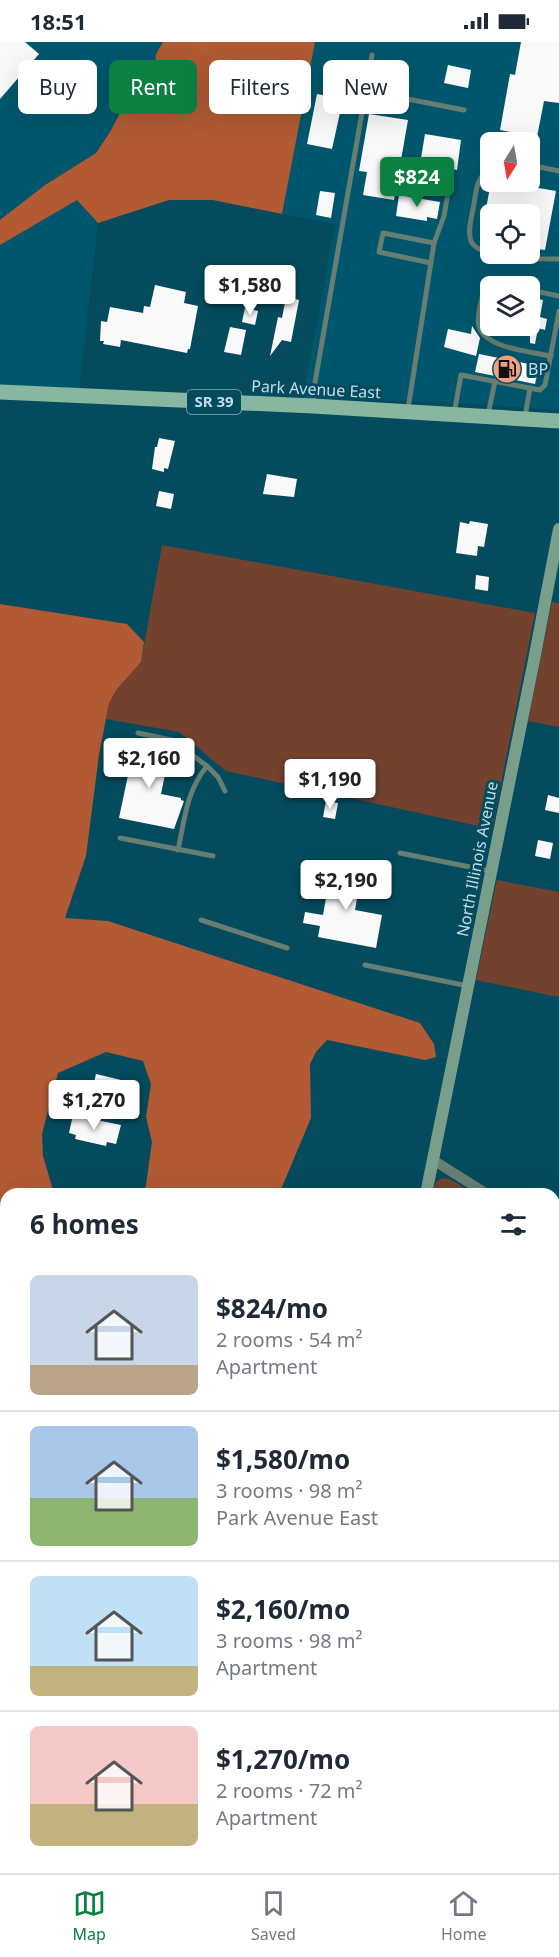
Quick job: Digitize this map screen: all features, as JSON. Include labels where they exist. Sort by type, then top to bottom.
[{"type":"main road","name":"Park Avenue East","points":[[0,392],[313,406],[559,421]]},
{"type":"street","name":"North Illinois Avenue","points":[[427,1188],[559,530]]},
{"type":"street","points":[[433,1160],[477,1188]]},
{"type":"lane","points":[[371,60],[372,55]]},
{"type":"lane","points":[[409,99],[464,110]]},
{"type":"lane","points":[[313,406],[314,388],[362,114]]},
{"type":"lane","points":[[540,167],[559,171]]},
{"type":"lane","points":[[480,179],[476,187],[470,230],[471,241],[477,248],[488,254],[559,259]]},
{"type":"lane","points":[[408,181],[449,188],[444,216],[434,243],[430,263],[408,411]]},
{"type":"lane","points":[[430,263],[379,252],[383,233],[434,243]]},
{"type":"lane","points":[[540,292],[559,296]]},
{"type":"lane","points":[[454,414],[461,375],[540,390],[545,385],[559,311]]},
{"type":"lane","points":[[480,312],[478,324],[480,330]]},
{"type":"lane","points":[[486,336],[494,344],[551,356]]},
{"type":"lane","points":[[488,416],[495,381]]},
{"type":"lane","points":[[524,419],[530,388]]},
{"type":"lane","points":[[138,733],[172,740],[207,766],[218,777],[225,791]]},
{"type":"lane","points":[[178,850],[189,797],[196,780],[207,766]]},
{"type":"lane","points":[[120,838],[213,856]]},
{"type":"lane","points":[[400,853],[492,871]]},
{"type":"lane","points":[[201,920],[287,948]]},
{"type":"lane","points":[[365,965],[468,986]]},
{"type":"shaded area","points":[[0,42],[163,42],[155,60],[109,60],[109,114],[120,114],[96,153],[45,185],[0,220]]},
{"type":"shaded area","points":[[163,42],[315,42],[311,63],[311,60],[209,60],[209,114],[301,114],[282,214],[213,200],[169,200],[98,223],[77,200],[0,245],[0,220],[45,185],[96,153],[120,114],[197,114],[197,60],[155,60]]},
{"type":"shaded area","points":[[315,42],[559,42],[559,410],[444,402],[303,398],[335,224],[282,214],[301,114],[311,114],[311,63]]},
{"type":"shaded area","points":[[77,200],[98,223],[79,389],[0,385],[0,245]]},
{"type":"shaded area","points":[[162,545],[535,613],[492,829],[226,771],[179,732],[106,719],[109,703],[117,689],[141,662]]},
{"type":"shaded area","points":[[552,602],[559,603],[559,727],[528,721]]},
{"type":"shaded area","points":[[0,604],[127,624],[144,642],[141,662],[117,689],[109,703],[99,755],[86,856],[65,918],[108,921],[420,1023],[434,1044],[436,1057],[425,1060],[327,1040],[316,1052],[310,1064],[311,1118],[282,1188],[145,1188],[152,1142],[146,1117],[151,1084],[143,1061],[106,1052],[58,1073],[42,1134],[43,1156],[52,1188],[0,1188]]},
{"type":"shaded area","points":[[497,880],[559,892],[559,997],[476,980]]},
{"type":"shaded area","points":[[442,1178],[450,1179],[464,1188],[434,1188],[436,1182]]},
{"type":"building","points":[[0,42],[25,42],[39,54],[34,60],[18,60],[18,78],[0,99]]},
{"type":"building","points":[[521,42],[559,42],[559,103],[544,101],[538,132],[500,130],[510,74],[515,75]]},
{"type":"building","points":[[448,65],[471,70],[468,88],[444,83]]},
{"type":"building","points":[[317,94],[323,95],[323,114],[340,114],[332,149],[307,144]]},
{"type":"building","points":[[369,114],[408,120],[394,200],[363,195],[367,172],[359,171]]},
{"type":"building","points":[[425,134],[461,140],[457,170],[420,164]]},
{"type":"building","points":[[540,188],[556,191],[545,250],[540,249],[540,204],[487,204],[489,192],[540,192]]},
{"type":"building","points":[[320,191],[335,193],[331,218],[316,215]]},
{"type":"building","points":[[399,195],[440,202],[437,219],[427,217],[427,221],[396,216]]},
{"type":"building","points":[[155,285],[186,292],[184,303],[198,306],[190,349],[187,353],[121,340],[120,347],[103,344],[104,341],[100,341],[101,321],[107,322],[110,307],[143,313],[144,306],[150,307]]},
{"type":"building","points":[[286,297],[299,300],[291,342],[282,340],[270,356],[278,317],[282,318]]},
{"type":"building","points":[[540,299],[543,300],[540,317]]},
{"type":"building","points":[[245,308],[258,311],[255,325],[242,322]]},
{"type":"building","points":[[540,317],[547,319],[545,330],[540,329]]},
{"type":"building","points":[[472,326],[480,338],[476,356],[444,347],[448,329],[471,334]]},
{"type":"building","points":[[230,327],[246,330],[241,355],[224,352]]},
{"type":"building","points":[[530,336],[536,336],[535,344],[530,343]]},
{"type":"building","name":"BP","points":[[479,354],[539,366],[535,384],[475,372]]},
{"type":"building","points":[[159,438],[175,441],[168,469],[164,468],[164,472],[152,469],[155,447],[157,447]]},
{"type":"building","points":[[267,474],[297,479],[294,497],[263,494]]},
{"type":"building","points":[[159,491],[174,494],[171,509],[156,506]]},
{"type":"building","points":[[470,521],[488,524],[484,547],[478,546],[477,556],[456,553],[460,522],[469,524]]},
{"type":"building","points":[[476,575],[489,577],[488,591],[475,589]]},
{"type":"building","points":[[135,742],[170,750],[161,794],[181,798],[184,801],[174,829],[119,818]]},
{"type":"building","points":[[548,795],[559,798],[559,813],[545,810]]},
{"type":"building","points":[[326,801],[338,803],[335,819],[323,817]]},
{"type":"building","points":[[538,840],[553,843],[550,859],[535,856]]},
{"type":"building","points":[[332,863],[362,869],[355,910],[382,915],[376,948],[318,937],[320,926],[303,923],[305,912],[323,915]]},
{"type":"building","points":[[96,1074],[121,1080],[118,1093],[93,1087]]},
{"type":"building","points":[[73,1115],[121,1125],[116,1144],[107,1142],[106,1146],[75,1139],[76,1135],[69,1133]]},
{"type":"place","name":"BP","points":[[507,369]]}]
